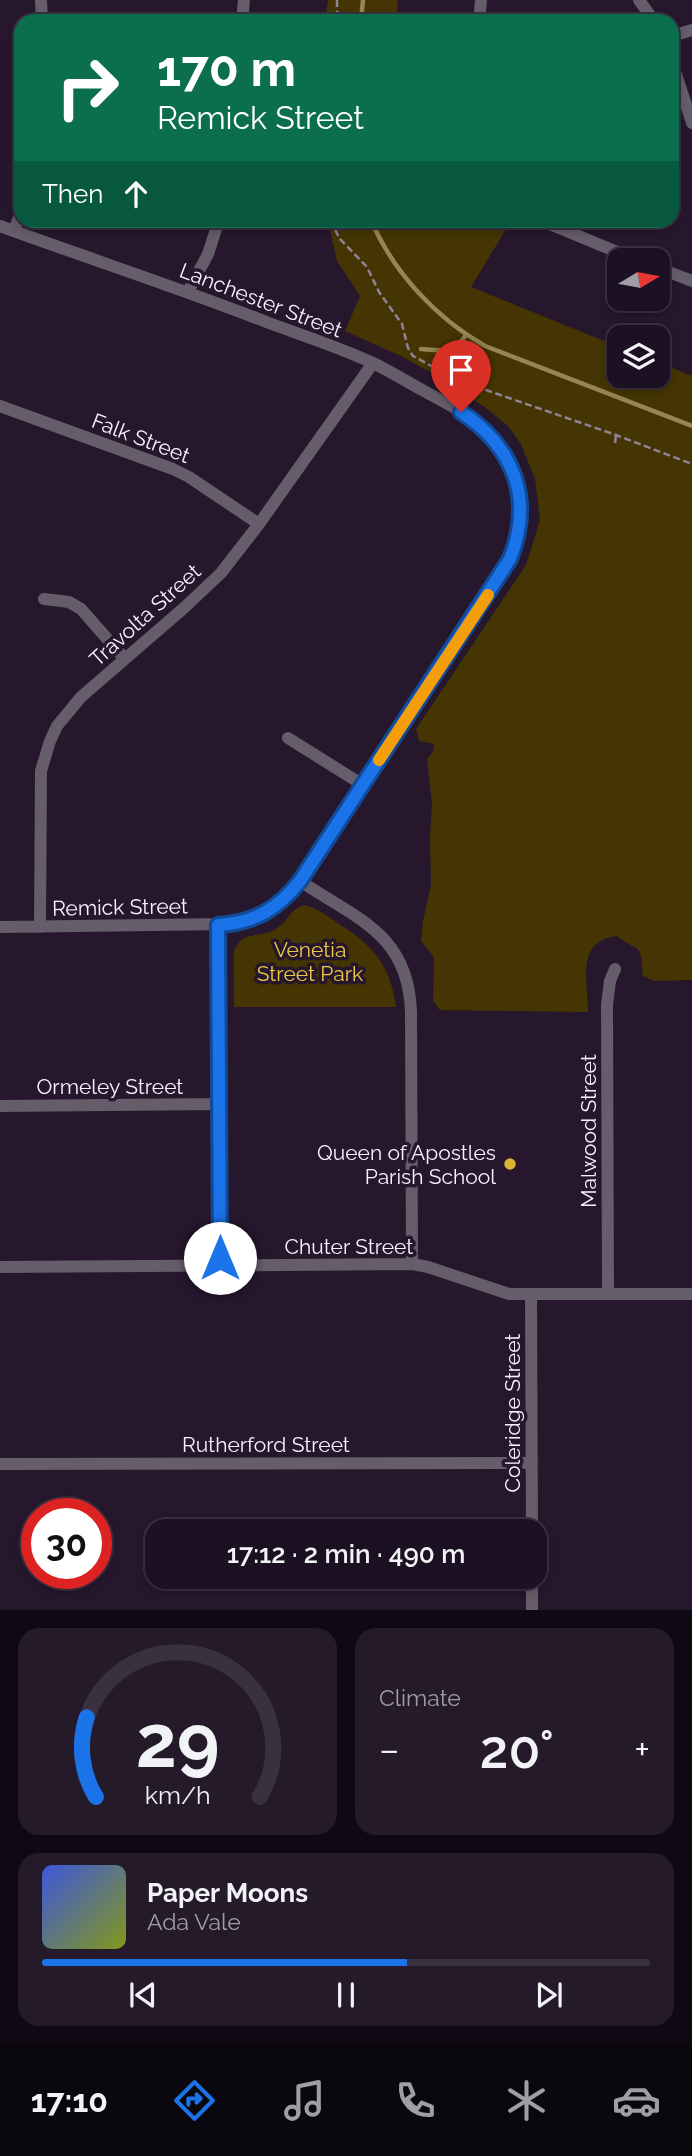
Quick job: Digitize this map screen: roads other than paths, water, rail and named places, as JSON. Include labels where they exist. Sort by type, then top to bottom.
[{"type":"street","points":[[679,83],[692,123]]},
{"type":"street","name":"Lanchester Street","points":[[0,226],[188,292],[373,363],[461,412],[494,438]]},
{"type":"street","points":[[188,292],[208,254],[216,228]]},
{"type":"street","points":[[559,228],[608,248]]},
{"type":"street","points":[[670,273],[692,281]]},
{"type":"street","name":"Travolta Street","points":[[40,927],[40,788],[44,758],[53,733],[81,697],[203,591],[240,551],[373,363]]},
{"type":"street","name":"Falk Street","points":[[0,406],[173,469],[259,524]]},
{"type":"street","name":"Remick Street","points":[[0,927],[218,925],[244,922],[266,913],[282,902],[300,881],[500,576],[513,552],[519,527],[519,498],[509,464],[494,438]]},
{"type":"street","points":[[44,599],[69,602],[82,609],[125,659]]},
{"type":"street","points":[[288,738],[363,785]]},
{"type":"street","points":[[300,881],[378,932],[393,950],[406,975],[411,997],[412,1264]]},
{"type":"street","points":[[218,925],[220,1265]]},
{"type":"street","name":"Malwood Street","points":[[608,1294],[607,1005],[610,981],[615,969]]},
{"type":"street","name":"Ormeley Street","points":[[0,1106],[219,1104]]},
{"type":"street","name":"Chuter Street","points":[[0,1267],[412,1264],[503,1293],[692,1294]]},
{"type":"street","name":"Coleridge Street","points":[[531,1295],[532,1519]]},
{"type":"street","name":"Rutherford Street","points":[[0,1464],[532,1463]]},
{"type":"street","points":[[532,1589],[532,1610]]},
{"type":"waterway","points":[[362,14],[363,0]]},
{"type":"waterway","points":[[375,228],[391,258],[418,292],[433,308],[467,335],[485,346],[692,426]]},
{"type":"waterway","points":[[421,349],[447,350],[457,345],[466,335]]},
{"type":"place","name":"Queen of Apostles Parish School","points":[[510,1164]]},
{"type":"park label","name":"Venetia Street Park","points":[[310,961]]}]
